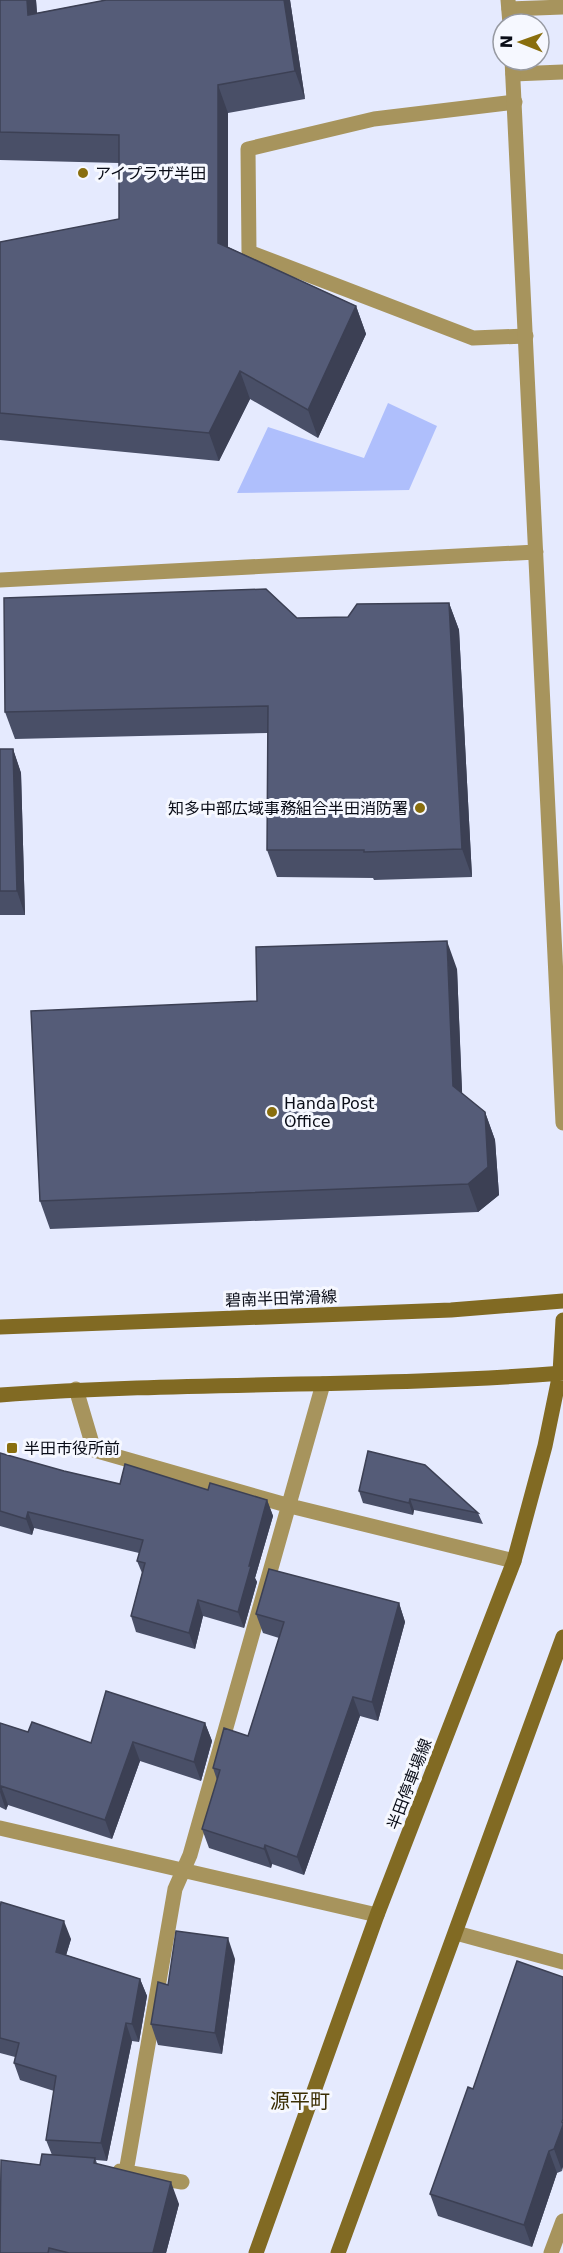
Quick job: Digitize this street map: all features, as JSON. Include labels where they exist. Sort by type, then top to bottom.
[{"type":"main road","name":"碧南半田常滑線","points":[[0,1327],[451,1310],[563,1301]]},
{"type":"main road","name":"半田停車場線","points":[[256,2253],[377,1915],[514,1561],[545,1446],[561,1373],[563,1320]]},
{"type":"main road","points":[[0,1395],[76,1389],[448,1380],[561,1373]]},
{"type":"main road","points":[[338,2253],[563,1637]]},
{"type":"street","points":[[509,11],[563,7]]},
{"type":"street","points":[[512,72],[563,1123]]},
{"type":"street","points":[[514,102],[374,119],[248,149],[249,252],[473,338],[526,336]]},
{"type":"street","points":[[0,580],[536,552]]},
{"type":"street","points":[[126,2172],[175,1889],[190,1855],[323,1384]]},
{"type":"street","points":[[76,1389],[94,1450],[290,1506],[514,1561]]},
{"type":"street","points":[[0,1828],[377,1915]]},
{"type":"street","points":[[456,1933],[563,1962]]},
{"type":"street","points":[[105,2170],[182,2182]]},
{"type":"street","points":[[551,2253],[563,2222]]},
{"type":"water","points":[[388,403],[437,426],[409,490],[237,493],[268,427],[364,458]]},
{"type":"building","points":[[0,0],[27,0],[28,15],[106,0],[284,0],[295,71],[218,85],[218,243],[356,306],[308,410],[240,371],[209,433],[0,413],[0,242],[119,219],[119,135],[0,132]]},
{"type":"building","name":"知多中部広域事務組合半田消防署","points":[[266,589],[297,618],[348,617],[357,604],[449,603],[462,849],[364,852],[364,850],[267,850],[268,706],[5,712],[4,598]]},
{"type":"building","points":[[0,749],[13,749],[17,891],[0,891]]},
{"type":"building","points":[[447,941],[453,1086],[485,1112],[488,1167],[468,1184],[40,1201],[31,1011],[257,1001],[256,947]]},
{"type":"building","points":[[368,1451],[425,1465],[478,1513],[410,1499],[409,1503],[359,1491]]},
{"type":"building","points":[[0,1453],[120,1484],[125,1464],[208,1490],[210,1483],[267,1500],[238,1612],[198,1600],[189,1633],[131,1616],[145,1563],[137,1561],[143,1540],[28,1512],[26,1519],[0,1511]]},
{"type":"building","points":[[269,1569],[399,1603],[372,1702],[353,1697],[297,1857],[265,1845],[264,1849],[202,1829],[220,1770],[213,1768],[224,1728],[248,1736],[284,1622],[256,1614]]},
{"type":"building","points":[[106,1691],[205,1723],[194,1762],[133,1742],[105,1820],[1,1786],[0,1790],[0,1723],[28,1732],[32,1722],[91,1743]]},
{"type":"building","points":[[1,1902],[64,1921],[56,1952],[140,1979],[132,2024],[126,2023],[101,2143],[46,2140],[56,2076],[14,2063],[19,2043],[0,2038]]},
{"type":"building","points":[[176,1931],[228,1938],[215,2033],[151,2024],[158,1982],[168,1985]]},
{"type":"building","points":[[517,1961],[563,1977],[563,2125],[554,2149],[549,2151],[524,2225],[430,2194],[468,2087],[473,2089]]},
{"type":"building","points":[[42,2154],[95,2158],[94,2163],[171,2182],[153,2253],[69,2253],[49,2248],[48,2253],[0,2253],[1,2160],[40,2165]]},
{"type":"place","name":"アイプラザ半田","points":[[83,173]]},
{"type":"place","name":"知多中部広域事務組合半田消防署","points":[[420,808]]},
{"type":"place","name":"Handa Post Office","points":[[272,1112]]},
{"type":"place","name":"半田市役所前","points":[[12,1448]]},
{"type":"district","name":"源平町","points":[[300,2101]]}]
